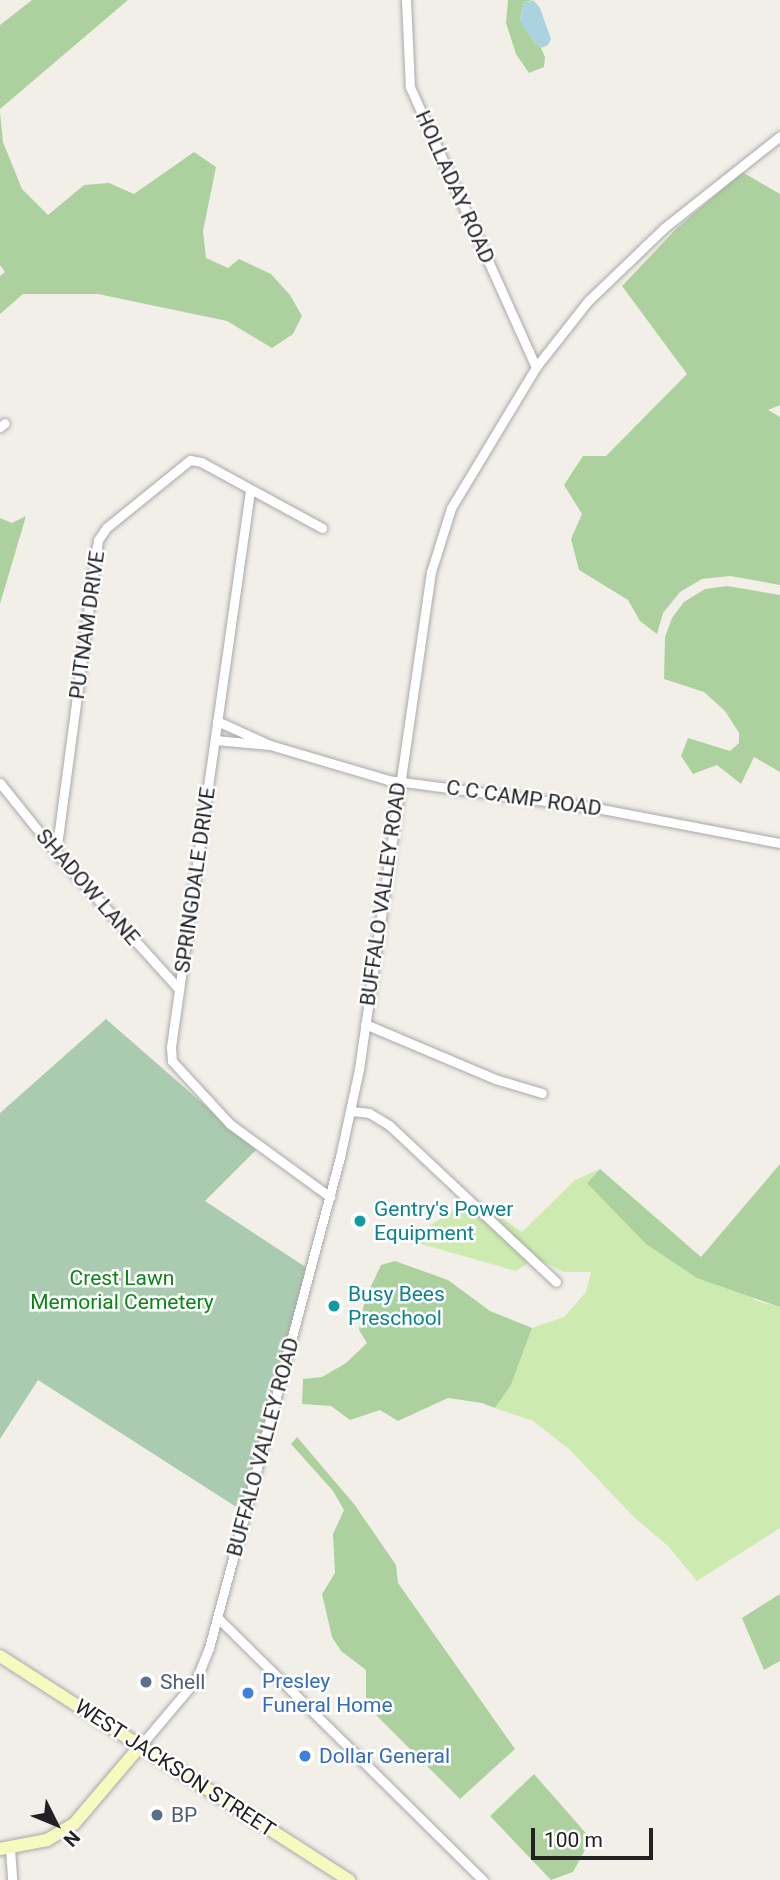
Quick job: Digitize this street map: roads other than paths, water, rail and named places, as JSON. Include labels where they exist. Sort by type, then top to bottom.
[{"type":"street","name":"HOLLADAY ROAD","points":[[406,0],[410,87],[536,367]]},
{"type":"street","name":"BUFFALO VALLEY ROAD","points":[[141,1745],[196,1680],[218,1618],[330,1197],[351,1111],[426,598],[441,534],[472,469],[536,367],[588,301],[625,262],[780,136]]},
{"type":"street","name":"PUTNAM DRIVE","points":[[56,853],[98,540],[106,528],[190,460],[201,462],[322,528]]},
{"type":"street","name":"SPRINGDALE DRIVE","points":[[250,491],[171,1047],[172,1061],[182,1076],[249,1141],[330,1197]]},
{"type":"street","points":[[217,720],[270,745]]},
{"type":"street","points":[[215,740],[270,745]]},
{"type":"street","name":"C C CAMP ROAD","points":[[270,745],[370,776],[591,807],[780,843]]},
{"type":"street","name":"SHADOW LANE","points":[[0,783],[56,853],[179,989]]},
{"type":"street","points":[[365,1024],[495,1079],[542,1093]]},
{"type":"street","points":[[351,1111],[369,1113],[388,1125],[556,1282]]},
{"type":"street","points":[[218,1618],[484,1880]]},
{"type":"street","name":"WEST JACKSON STREET","points":[[0,1656],[349,1880]]},
{"type":"street","points":[[12,1880],[5,1849],[47,1840],[74,1824],[141,1745]]},
{"type":"water","points":[[534,1],[540,8],[551,39],[548,45],[541,48],[520,21],[524,2]]},
{"type":"place","name":"Gentry's Power Equipment","points":[[360,1221]]},
{"type":"place","name":"Busy Bees Preschool","points":[[334,1306]]},
{"type":"place","name":"Shell","points":[[146,1682]]},
{"type":"place","name":"Presley Funeral Home","points":[[248,1693]]},
{"type":"place","name":"Dollar General","points":[[305,1756]]},
{"type":"place","name":"BP","points":[[157,1815]]},
{"type":"park label","name":"Crest Lawn Memorial Cemetery","points":[[122,1290]]}]
